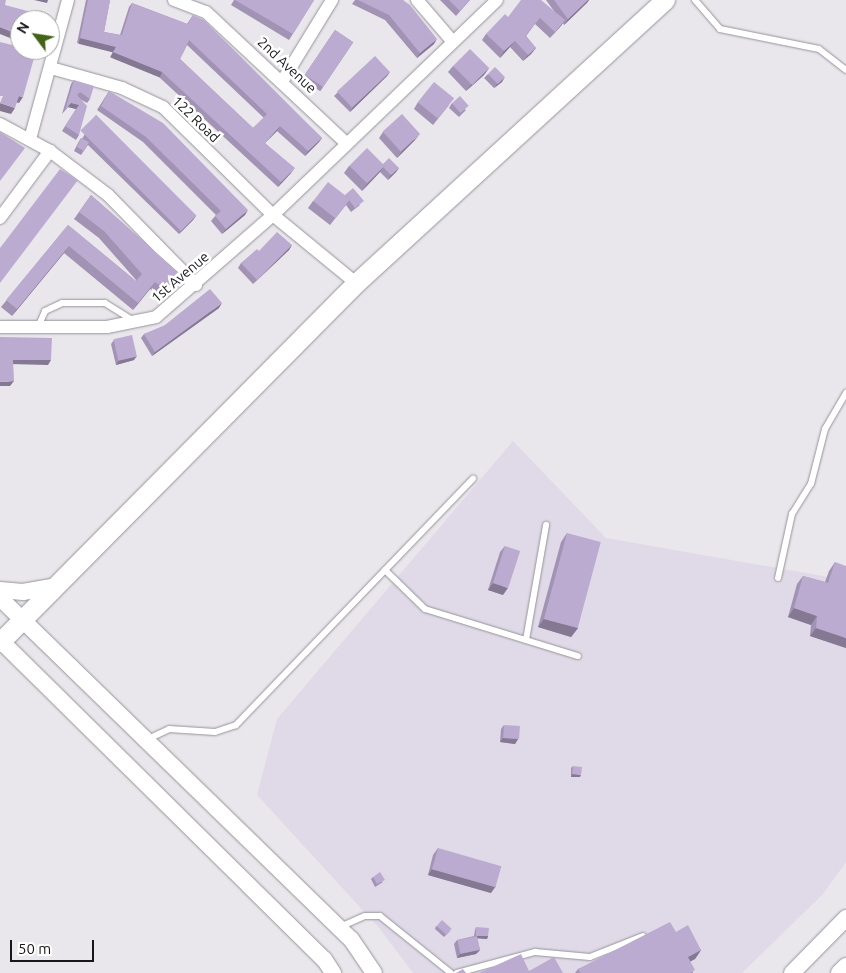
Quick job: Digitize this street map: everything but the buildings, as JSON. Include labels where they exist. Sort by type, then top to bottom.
[{"type":"main road","points":[[0,641],[356,283],[665,0]]},
{"type":"street","points":[[30,139],[51,68],[68,0]]},
{"type":"street","name":"2nd Avenue","points":[[174,0],[206,12],[283,80],[346,143]]},
{"type":"street","points":[[206,12],[212,0]]},
{"type":"street","points":[[283,80],[332,0]]},
{"type":"street","points":[[417,0],[453,42]]},
{"type":"street","name":"1st Avenue","points":[[0,327],[135,322],[156,317],[196,285],[273,214],[497,0]]},
{"type":"street","name":"122 Road","points":[[51,68],[122,88],[163,107],[273,214],[356,283]]},
{"type":"street","points":[[0,124],[50,151],[108,195],[196,285]]},
{"type":"street","points":[[0,218],[50,151]]},
{"type":"street","points":[[0,590],[23,592],[52,587]]},
{"type":"street","points":[[0,598],[339,928],[374,973]]},
{"type":"street","points":[[0,641],[324,959],[332,973]]},
{"type":"street","points":[[792,973],[846,918]]},
{"type":"street","points":[[839,973],[846,966]]},
{"type":"lane","points":[[695,0],[720,29],[819,50],[846,70]]},
{"type":"lane","points":[[38,327],[45,311],[62,303],[105,303],[135,322]]},
{"type":"lane","points":[[778,578],[792,514],[810,484],[825,428],[846,393]]},
{"type":"lane","points":[[147,740],[169,729],[216,732],[236,725],[473,479]]},
{"type":"lane","points":[[526,640],[546,525]]},
{"type":"lane","points":[[385,570],[426,609],[578,656]]},
{"type":"lane","points":[[339,928],[365,916],[380,916],[451,973]]},
{"type":"lane","points":[[457,973],[535,952],[590,957],[656,931]]},
{"type":"shaded area","points":[[513,441],[606,538],[846,580],[846,862],[823,894],[742,973],[413,973],[380,929],[257,795],[277,719]]}]
